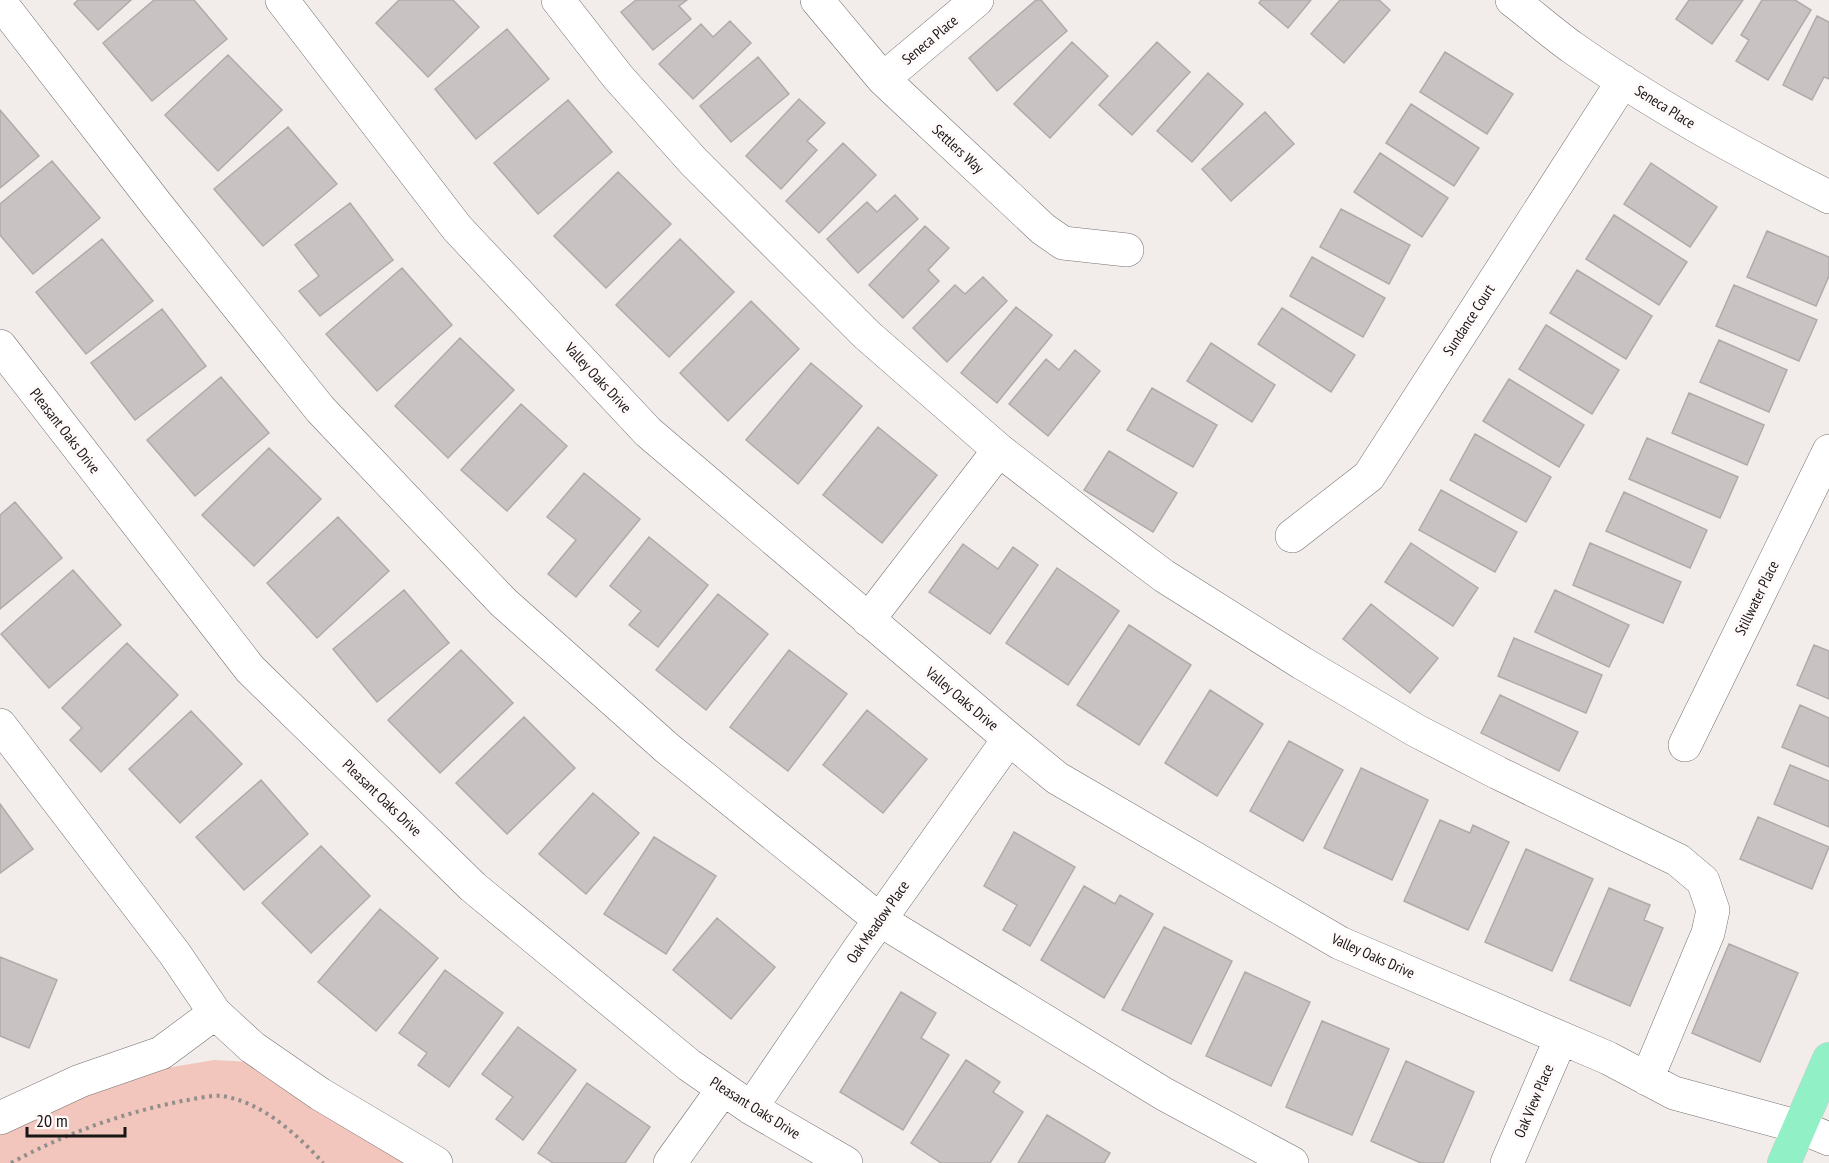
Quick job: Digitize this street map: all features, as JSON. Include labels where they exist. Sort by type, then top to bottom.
[{"type":"main road","points":[[1784,1163],[1814,1133],[1829,1059]]},
{"type":"street","name":"Valley Oaks Drive","points":[[282,0],[457,228],[648,432],[1057,778],[1340,943],[1608,1058],[1674,1093],[1814,1133]]},
{"type":"street","points":[[558,0],[618,77],[693,161],[867,335],[999,450],[1164,576],[1302,663],[1446,746],[1678,860],[1703,881],[1713,910],[1708,933],[1647,1079]]},
{"type":"street","name":"Settlers Way","points":[[817,0],[883,79],[1043,230],[1063,243],[1127,250]]},
{"type":"street","name":"Seneca Place","points":[[883,79],[978,0]]},
{"type":"street","name":"Seneca Place","points":[[1512,0],[1572,47],[1623,81],[1761,163],[1829,196]]},
{"type":"street","points":[[0,2],[150,196],[320,409],[503,602],[667,748],[880,920],[1164,1094],[1292,1163]]},
{"type":"street","name":"Sundance Court","points":[[1292,536],[1369,476],[1623,81]]},
{"type":"street","name":"Pleasant Oaks Drive","points":[[0,346],[250,669],[473,887],[689,1065],[751,1108],[846,1163]]},
{"type":"street","points":[[868,620],[999,450]]},
{"type":"street","name":"Stillwater Place","points":[[1684,745],[1829,451]]},
{"type":"street","points":[[0,725],[175,954],[215,1013],[252,1047],[310,1087],[436,1163]]},
{"type":"street","name":"Oak Meadow Place","points":[[751,1108],[1002,747],[1006,737]]},
{"type":"street","points":[[0,1118],[80,1081],[160,1053],[215,1013]]},
{"type":"street","name":"Oak View Place","points":[[1507,1163],[1561,1038]]},
{"type":"street","points":[[670,1163],[723,1089]]},
{"type":"path","points":[[11,1163],[34,1150],[147,1108],[221,1096],[267,1114],[309,1148],[323,1163]]},
{"type":"shaded area","points":[[214,1060],[250,1062],[421,1163],[0,1163],[0,1128],[137,1073]]},
{"type":"building","points":[[78,0],[131,0],[98,30],[74,4]]},
{"type":"building","points":[[154,0],[194,0],[227,39],[152,101],[103,43]]},
{"type":"building","points":[[399,0],[453,0],[479,27],[428,77],[376,23]]},
{"type":"building","points":[[636,0],[687,0],[679,6],[691,19],[653,50],[621,12]]},
{"type":"building","points":[[1036,0],[1041,0],[1067,31],[997,91],[969,58]]},
{"type":"building","points":[[1261,0],[1311,0],[1288,28],[1259,3]]},
{"type":"building","points":[[1340,0],[1379,0],[1390,10],[1344,63],[1311,34]]},
{"type":"building","points":[[1689,0],[1743,0],[1712,44],[1676,19]]},
{"type":"building","points":[[1762,0],[1795,0],[1811,10],[1768,80],[1736,61],[1749,40],[1741,35]]},
{"type":"building","points":[[1817,16],[1829,22],[1829,79],[1824,77],[1812,100],[1783,85]]},
{"type":"building","points":[[730,21],[751,43],[693,99],[659,64],[701,24],[713,37]]},
{"type":"building","points":[[507,29],[549,79],[476,139],[435,89]]},
{"type":"building","points":[[1072,42],[1108,76],[1050,138],[1014,104]]},
{"type":"building","points":[[1157,42],[1190,72],[1132,135],[1099,105]]},
{"type":"building","points":[[1445,52],[1513,94],[1487,134],[1420,92]]},
{"type":"building","points":[[228,55],[282,110],[218,171],[165,115]]},
{"type":"building","points":[[758,57],[789,94],[731,142],[700,106]]},
{"type":"building","points":[[1208,73],[1243,104],[1192,162],[1157,131]]},
{"type":"building","points":[[799,99],[825,123],[807,141],[817,150],[781,189],[746,156]]},
{"type":"building","points":[[568,100],[612,152],[538,214],[494,163]]},
{"type":"building","points":[[1411,104],[1479,148],[1454,186],[1386,143]]},
{"type":"building","points":[[0,110],[39,156],[0,188]]},
{"type":"building","points":[[1265,112],[1294,144],[1231,201],[1202,169]]},
{"type":"building","points":[[288,127],[337,184],[263,246],[214,189]]},
{"type":"building","points":[[843,143],[876,175],[819,233],[786,201]]},
{"type":"building","points":[[1380,153],[1448,198],[1422,237],[1354,192]]},
{"type":"building","points":[[52,161],[100,218],[33,274],[0,235],[0,204]]},
{"type":"building","points":[[1651,163],[1717,207],[1690,247],[1624,204]]},
{"type":"building","points":[[618,172],[671,224],[606,288],[554,236]]},
{"type":"building","points":[[895,195],[918,219],[858,273],[827,239],[867,202],[877,212]]},
{"type":"building","points":[[350,203],[393,260],[320,316],[299,291],[319,276],[295,245]]},
{"type":"building","points":[[1341,209],[1410,245],[1389,284],[1320,247]]},
{"type":"building","points":[[1614,215],[1687,262],[1659,305],[1586,259]]},
{"type":"building","points":[[925,226],[949,248],[928,270],[939,281],[903,318],[869,285]]},
{"type":"building","points":[[1767,231],[1829,257],[1829,276],[1816,306],[1747,277]]},
{"type":"building","points":[[102,239],[153,301],[86,354],[36,292]]},
{"type":"building","points":[[680,239],[734,292],[669,357],[616,305]]},
{"type":"building","points":[[1312,257],[1385,298],[1363,337],[1290,296]]},
{"type":"building","points":[[402,268],[452,325],[377,391],[326,334]]},
{"type":"building","points":[[1577,270],[1652,316],[1626,359],[1550,313]]},
{"type":"building","points":[[983,277],[1007,301],[947,362],[913,328],[955,285],[965,294]]},
{"type":"building","points":[[1734,285],[1817,320],[1799,361],[1716,326]]},
{"type":"building","points":[[751,301],[799,349],[728,421],[680,373]]},
{"type":"building","points":[[1016,307],[1052,335],[997,403],[961,373]]},
{"type":"building","points":[[1282,308],[1355,355],[1331,392],[1258,344]]},
{"type":"building","points":[[162,309],[206,366],[135,420],[91,363]]},
{"type":"building","points":[[1546,325],[1619,370],[1592,414],[1519,369]]},
{"type":"building","points":[[460,338],[514,390],[448,458],[395,406]]},
{"type":"building","points":[[1719,340],[1787,370],[1769,412],[1700,382]]},
{"type":"building","points":[[1211,343],[1275,385],[1252,422],[1187,381]]},
{"type":"building","points":[[1075,350],[1100,371],[1048,436],[1009,404],[1046,359],[1059,370]]},
{"type":"building","points":[[811,363],[862,406],[798,484],[746,440]]},
{"type":"building","points":[[221,377],[269,433],[195,496],[147,440]]},
{"type":"building","points":[[1509,379],[1584,425],[1559,467],[1483,421]]},
{"type":"building","points":[[1152,388],[1217,425],[1193,467],[1127,430]]},
{"type":"building","points":[[1689,393],[1764,425],[1747,465],[1672,433]]},
{"type":"building","points":[[521,404],[567,446],[507,511],[461,470]]},
{"type":"building","points":[[878,427],[937,475],[882,543],[823,495]]},
{"type":"building","points":[[1475,434],[1551,477],[1526,522],[1450,480]]},
{"type":"building","points":[[1647,438],[1738,477],[1720,518],[1629,479]]},
{"type":"building","points":[[269,448],[321,499],[254,566],[202,515]]},
{"type":"building","points":[[1109,451],[1177,493],[1153,532],[1084,490]]},
{"type":"building","points":[[584,473],[640,519],[576,597],[548,574],[576,540],[547,517]]},
{"type":"building","points":[[1441,490],[1517,532],[1495,572],[1419,530]]},
{"type":"building","points":[[1624,492],[1707,530],[1690,568],[1606,531]]},
{"type":"building","points":[[15,502],[62,558],[0,609],[0,515]]},
{"type":"building","points":[[338,517],[389,571],[317,638],[267,583]]},
{"type":"building","points":[[649,537],[708,585],[658,647],[629,625],[641,611],[610,586]]},
{"type":"building","points":[[1411,543],[1478,588],[1453,626],[1385,582]]},
{"type":"building","points":[[1590,543],[1681,582],[1663,623],[1573,585]]},
{"type":"building","points":[[963,544],[998,569],[1013,547],[1038,565],[990,634],[929,592]]},
{"type":"building","points":[[1057,568],[1119,611],[1068,685],[1006,643]]},
{"type":"building","points":[[73,570],[121,625],[49,688],[1,634]]},
{"type":"building","points":[[404,590],[449,643],[377,702],[333,649]]},
{"type":"building","points":[[1555,590],[1629,625],[1609,667],[1535,632]]},
{"type":"building","points":[[718,594],[768,634],[706,710],[656,670]]},
{"type":"building","points":[[1371,604],[1438,658],[1410,693],[1343,639]]},
{"type":"building","points":[[1129,625],[1191,665],[1139,745],[1077,705]]},
{"type":"building","points":[[1514,638],[1602,675],[1586,713],[1498,676]]},
{"type":"building","points":[[127,643],[178,695],[101,772],[70,740],[82,728],[62,708]]},
{"type":"building","points":[[1814,645],[1829,651],[1829,699],[1797,685]]},
{"type":"building","points":[[461,650],[513,703],[440,773],[388,720]]},
{"type":"building","points":[[789,650],[847,694],[788,771],[730,727]]},
{"type":"building","points":[[1210,690],[1263,724],[1217,796],[1165,763]]},
{"type":"building","points":[[1500,695],[1578,732],[1559,771],[1481,733]]},
{"type":"building","points":[[1800,705],[1829,718],[1829,767],[1782,747]]},
{"type":"building","points":[[867,710],[927,759],[883,813],[823,765]]},
{"type":"building","points":[[191,711],[242,764],[180,823],[129,769]]},
{"type":"building","points":[[524,717],[575,768],[507,834],[456,783]]},
{"type":"building","points":[[1289,741],[1343,770],[1303,841],[1250,811]]},
{"type":"building","points":[[1790,765],[1829,781],[1829,827],[1774,804]]},
{"type":"building","points":[[1361,768],[1428,800],[1392,880],[1324,848]]},
{"type":"building","points":[[261,780],[308,834],[244,890],[196,837]]},
{"type":"building","points":[[593,793],[639,833],[586,894],[539,854]]},
{"type":"building","points":[[0,804],[33,849],[0,873]]},
{"type":"building","points":[[1758,817],[1829,847],[1812,889],[1740,859]]},
{"type":"building","points":[[1440,820],[1470,833],[1473,825],[1509,842],[1468,930],[1404,901]]},
{"type":"building","points":[[1014,832],[1075,867],[1030,946],[1003,930],[1017,905],[984,886]]},
{"type":"building","points":[[654,837],[716,876],[666,954],[604,914]]},
{"type":"building","points":[[321,846],[370,896],[311,953],[262,903]]},
{"type":"building","points":[[1526,849],[1593,879],[1552,971],[1485,942]]},
{"type":"building","points":[[1084,886],[1115,904],[1120,895],[1153,914],[1104,998],[1041,960]]},
{"type":"building","points":[[1609,888],[1650,905],[1644,920],[1663,928],[1630,1006],[1570,980]]},
{"type":"building","points":[[380,909],[438,958],[376,1031],[318,982]]},
{"type":"building","points":[[717,918],[775,967],[731,1019],[673,970]]},
{"type":"building","points":[[1164,927],[1232,961],[1191,1044],[1122,1010]]},
{"type":"building","points":[[1729,944],[1798,973],[1760,1062],[1692,1033]]},
{"type":"building","points":[[0,957],[57,980],[29,1048],[0,1036]]},
{"type":"building","points":[[445,970],[503,1013],[449,1087],[418,1065],[427,1053],[399,1033]]},
{"type":"building","points":[[1245,972],[1310,1002],[1271,1086],[1206,1056]]},
{"type":"building","points":[[901,992],[936,1013],[921,1038],[949,1055],[903,1130],[840,1092]]},
{"type":"building","points":[[1322,1021],[1389,1049],[1352,1135],[1286,1107]]},
{"type":"building","points":[[518,1027],[576,1070],[523,1140],[496,1119],[513,1097],[482,1074]]},
{"type":"building","points":[[966,1060],[1000,1082],[993,1092],[1023,1112],[990,1163],[941,1163],[911,1143]]},
{"type":"building","points":[[1406,1061],[1474,1092],[1443,1163],[1421,1163],[1371,1141]]},
{"type":"building","points":[[587,1083],[650,1127],[625,1163],[553,1163],[538,1153]]},
{"type":"building","points":[[1047,1115],[1110,1153],[1104,1163],[1018,1163]]}]
